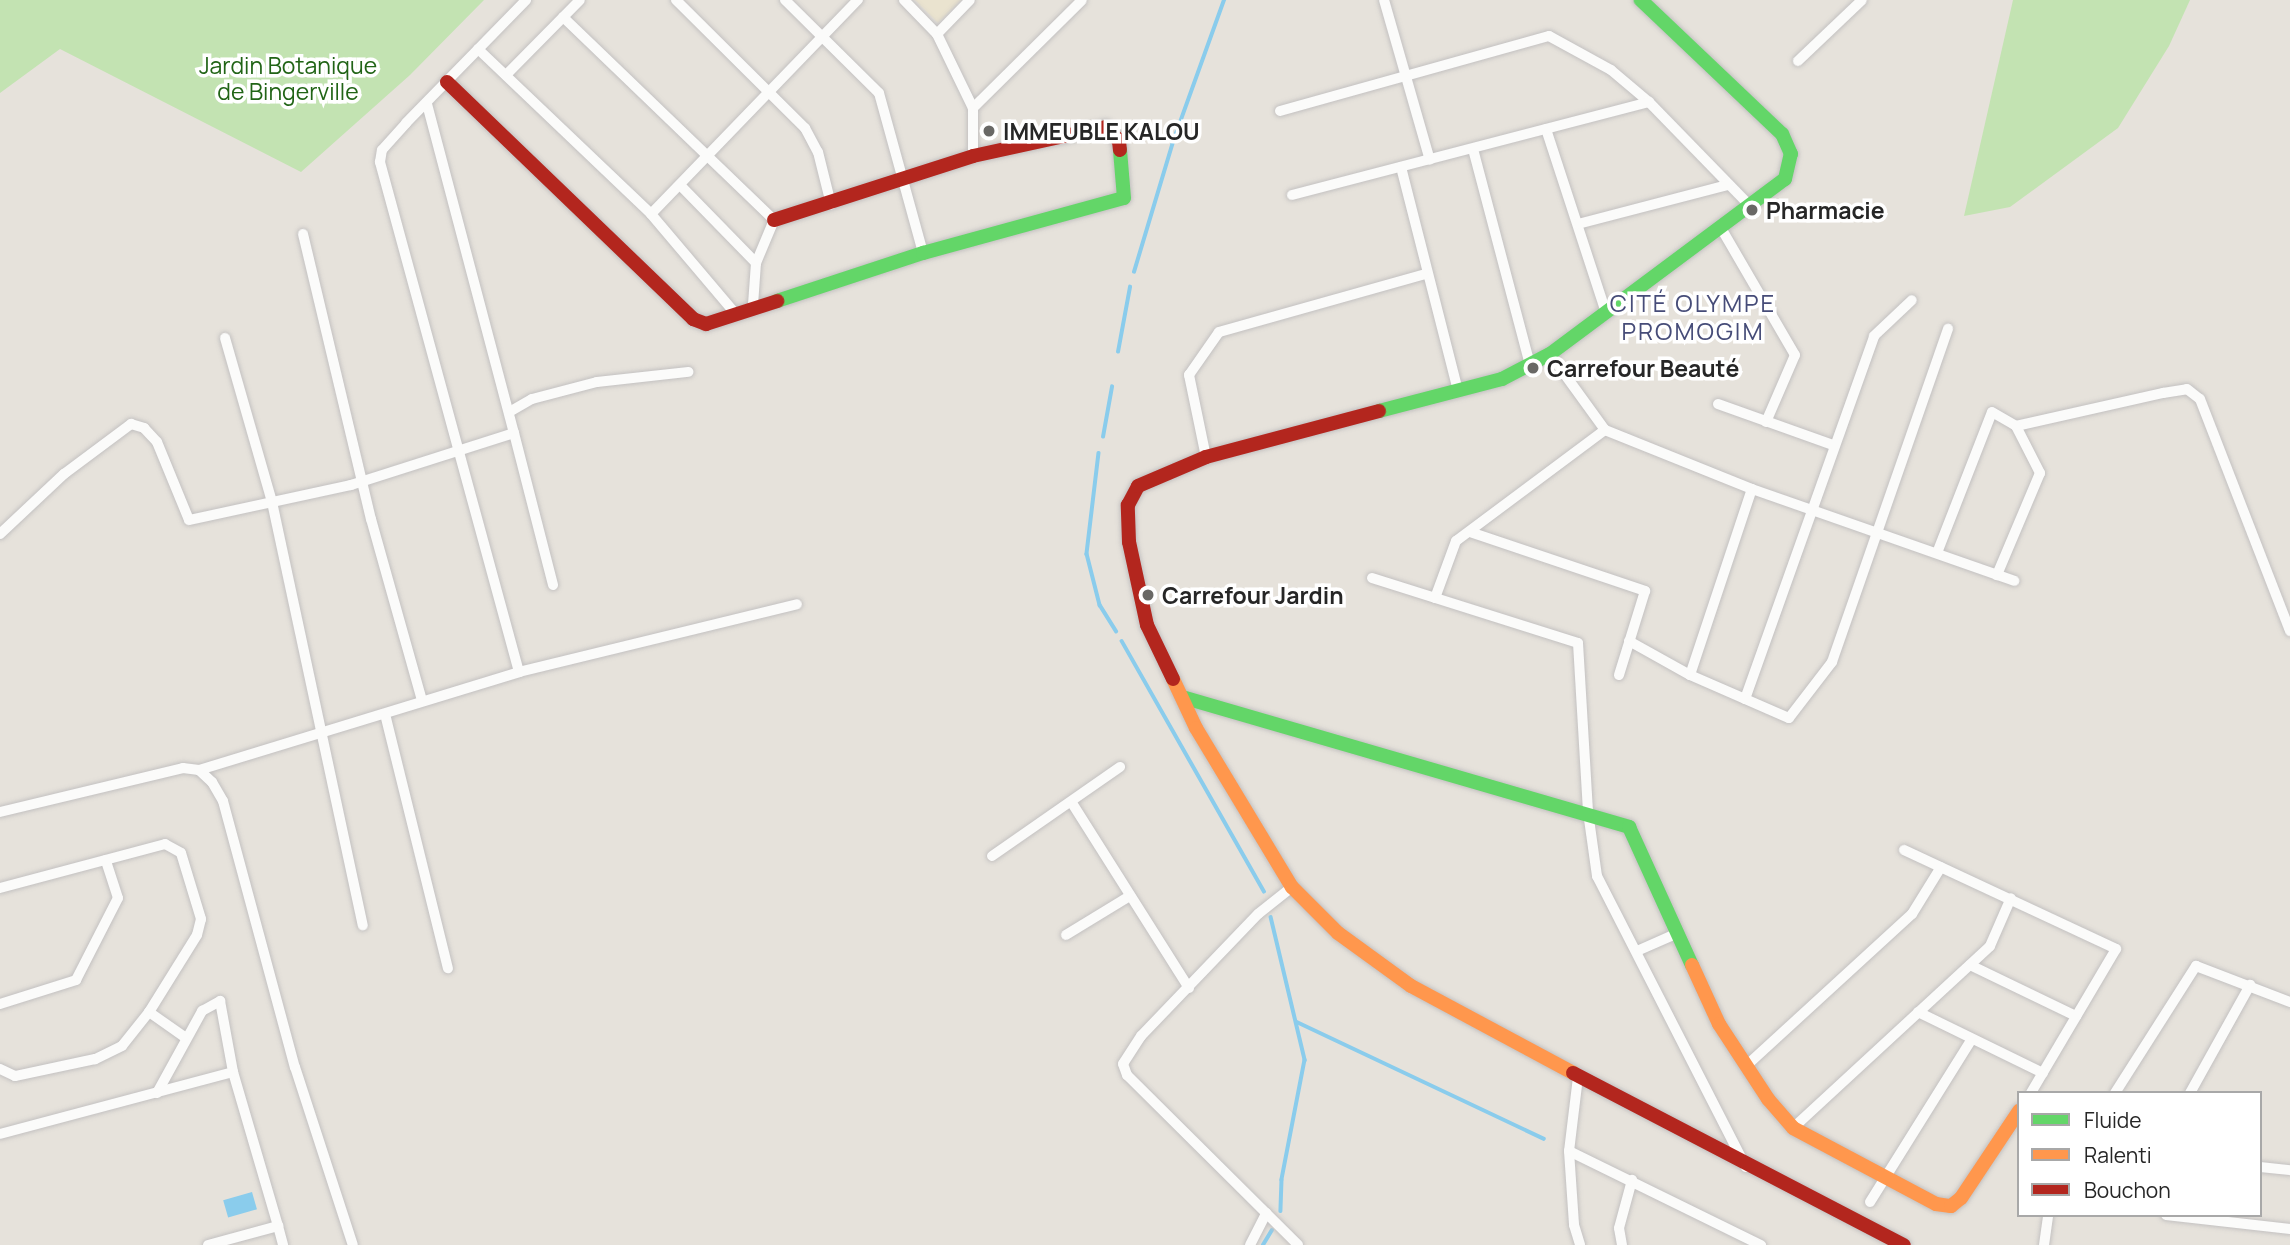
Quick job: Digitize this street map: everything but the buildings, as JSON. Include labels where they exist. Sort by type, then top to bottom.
[{"type":"street","points":[[519,672],[380,162],[382,150],[526,0]]},
{"type":"street","points":[[506,75],[580,0]]},
{"type":"street","points":[[676,0],[769,91],[812,138],[831,204]]},
{"type":"street","points":[[785,0],[879,93],[923,253]]},
{"type":"street","points":[[651,214],[858,0]]},
{"type":"street","points":[[904,0],[937,34],[973,108],[973,156]]},
{"type":"street","points":[[937,34],[970,0]]},
{"type":"street","points":[[973,108],[1083,0]]},
{"type":"street","points":[[1384,0],[1404,79],[1430,160]]},
{"type":"street","points":[[1641,0],[1789,146],[1790,164],[1785,179],[1751,207],[1550,354],[1502,379],[1206,457],[1155,475],[1138,486],[1128,505],[1129,542],[1147,625],[1181,697],[1292,887],[1338,933],[1411,986],[1746,1167],[1904,1245]]},
{"type":"street","points":[[1798,61],[1862,0]]},
{"type":"street","points":[[563,17],[774,220]]},
{"type":"street","points":[[1280,111],[1404,79],[1549,36],[1611,70],[1650,102],[1751,207]]},
{"type":"street","points":[[478,49],[651,214],[735,313]]},
{"type":"street","points":[[447,82],[692,319],[718,323],[754,305],[923,253],[1124,198],[1119,141],[1106,127],[973,156],[831,204],[774,220]]},
{"type":"street","points":[[1292,195],[1650,102]]},
{"type":"street","points":[[427,104],[511,411],[514,433],[553,585]]},
{"type":"street","points":[[1546,129],[1606,313]]},
{"type":"street","points":[[1473,149],[1530,364]]},
{"type":"street","points":[[1401,167],[1426,274],[1458,390]]},
{"type":"street","points":[[680,185],[756,263]]},
{"type":"street","points":[[1578,224],[1728,185]]},
{"type":"street","points":[[754,305],[756,263],[774,220]]},
{"type":"street","points":[[1721,228],[1795,355],[1766,422]]},
{"type":"street","points":[[303,234],[364,481],[422,699]]},
{"type":"street","points":[[1206,457],[1189,375],[1219,332],[1426,274]]},
{"type":"street","points":[[1745,699],[1813,512],[1833,445],[1874,336],[1912,300]]},
{"type":"street","points":[[1629,640],[1690,675],[1789,718],[1832,662],[1948,329]]},
{"type":"street","points":[[225,338],[272,502],[363,925]]},
{"type":"street","points":[[1550,354],[1605,430],[1813,512],[2014,581]]},
{"type":"street","points":[[511,411],[532,399],[597,382],[688,372]]},
{"type":"street","points":[[2015,426],[2187,389],[2200,399],[2290,631]]},
{"type":"street","points":[[1718,404],[1833,445]]},
{"type":"street","points":[[1937,553],[1992,412],[2015,426],[2040,472],[1997,575]]},
{"type":"street","points":[[0,534],[64,474],[131,424],[145,428],[157,442],[189,520],[364,481],[461,453],[514,433]]},
{"type":"street","points":[[1435,598],[1457,541],[1605,430]]},
{"type":"street","points":[[1690,675],[1752,489]]},
{"type":"street","points":[[1470,532],[1645,591],[1619,675]]},
{"type":"street","points":[[1372,578],[1578,643],[1588,812],[1597,876],[1746,1167]]},
{"type":"street","points":[[0,812],[183,768],[199,770],[322,730],[385,714],[422,699],[519,672],[797,604]]},
{"type":"street","points":[[1181,697],[1588,812],[1629,827],[1719,1024],[1746,1066],[1793,1128],[1936,1204],[1951,1206],[1971,1186],[2017,1114]]},
{"type":"street","points":[[385,714],[448,968]]},
{"type":"street","points":[[992,856],[1072,803],[1120,767]]},
{"type":"street","points":[[199,770],[223,801],[296,1068],[353,1245]]},
{"type":"street","points":[[1072,803],[1189,988]]},
{"type":"street","points":[[0,888],[165,844],[175,846],[181,853],[201,919],[197,935],[149,1012],[110,1054],[15,1076],[0,1069]]},
{"type":"street","points":[[1904,850],[2116,949],[2032,1091]]},
{"type":"street","points":[[0,1004],[76,980],[118,898],[106,860]]},
{"type":"street","points":[[1746,1066],[1912,914],[1941,867]]},
{"type":"street","points":[[1292,887],[1258,914],[1141,1036],[1123,1064],[1127,1075],[1298,1245]]},
{"type":"street","points":[[1066,935],[1130,896]]},
{"type":"street","points":[[1793,1128],[1990,946],[2011,898]]},
{"type":"street","points":[[1637,951],[1678,933]]},
{"type":"street","points":[[1970,965],[2076,1016]]},
{"type":"street","points":[[2116,1091],[2196,966],[2290,1002]]},
{"type":"street","points":[[2191,1091],[2250,985]]},
{"type":"street","points":[[157,1093],[202,1010],[220,1002],[233,1072],[284,1245]]},
{"type":"street","points":[[149,1012],[186,1038]]},
{"type":"street","points":[[1918,1012],[2043,1073]]},
{"type":"street","points":[[1870,1202],[1972,1039]]},
{"type":"street","points":[[0,1134],[233,1072]]},
{"type":"street","points":[[1578,1077],[1569,1151],[1574,1225],[1580,1245]]},
{"type":"street","points":[[1569,1151],[1632,1180],[1742,1240],[1761,1245]]},
{"type":"street","points":[[2262,1167],[2290,1170]]},
{"type":"street","points":[[1622,1245],[1620,1218],[1632,1180]]},
{"type":"street","points":[[1250,1245],[1266,1213]]},
{"type":"street","points":[[2044,1245],[2048,1217]]},
{"type":"street","points":[[2193,1217],[2290,1229]]},
{"type":"street","points":[[208,1245],[278,1226]]},
{"type":"shaded area","points":[[915,0],[961,0],[938,23]]},
{"type":"green space","name":"Jardin Botanique de Bingerville","points":[[0,0],[484,0],[410,75],[301,172],[60,49],[0,93]]},
{"type":"green space","points":[[2013,0],[2190,0],[2169,46],[2118,128],[2010,207],[1964,216]]},
{"type":"water","points":[[252,1192],[257,1209],[228,1218],[223,1200]]},
{"type":"waterway","points":[[1134,272],[1174,139],[1224,0]]},
{"type":"waterway","points":[[1118,352],[1130,287]]},
{"type":"waterway","points":[[1103,437],[1112,387]]},
{"type":"waterway","points":[[1099,453],[1087,554],[1100,605],[1116,631]]},
{"type":"waterway","points":[[1122,641],[1264,891]]},
{"type":"waterway","points":[[1271,917],[1305,1060],[1282,1180],[1281,1211]]},
{"type":"waterway","points":[[1297,1022],[1544,1139]]},
{"type":"waterway","points":[[1263,1245],[1272,1230]]},
{"type":"traffic: fast","points":[[1379,411],[1502,379],[1550,354],[1785,179],[1791,154],[1782,134],[1641,0]]},
{"type":"traffic: fast","points":[[777,301],[923,253],[1124,198],[1120,150]]},
{"type":"traffic: fast","points":[[1182,697],[1629,827],[1692,965]]},
{"type":"traffic: slow","points":[[1173,679],[1196,728],[1292,887],[1338,933],[1411,986],[1573,1073]]},
{"type":"traffic: slow","points":[[1692,965],[1719,1024],[1768,1099],[1793,1128],[1936,1204],[1951,1206],[1961,1198],[2017,1114]]},
{"type":"traffic: jam","points":[[447,82],[693,319],[706,324],[777,301]]},
{"type":"traffic: jam","points":[[774,220],[973,156],[1106,127],[1119,141],[1120,150]]},
{"type":"traffic: jam","points":[[1173,679],[1147,625],[1129,542],[1128,505],[1138,486],[1206,457],[1379,411]]},
{"type":"traffic: jam","points":[[1573,1073],[1904,1245]]},
{"type":"place","name":"IMMEUBLE KALOU","points":[[989,131]]},
{"type":"place","name":"Pharmacie","points":[[1752,210]]},
{"type":"place","name":"Carrefour Beauté","points":[[1533,368]]},
{"type":"place","name":"Carrefour Jardin","points":[[1148,595]]},
{"type":"district","name":"CITÉ OLYMPE PROMOGIM","points":[[1693,317]]}]
